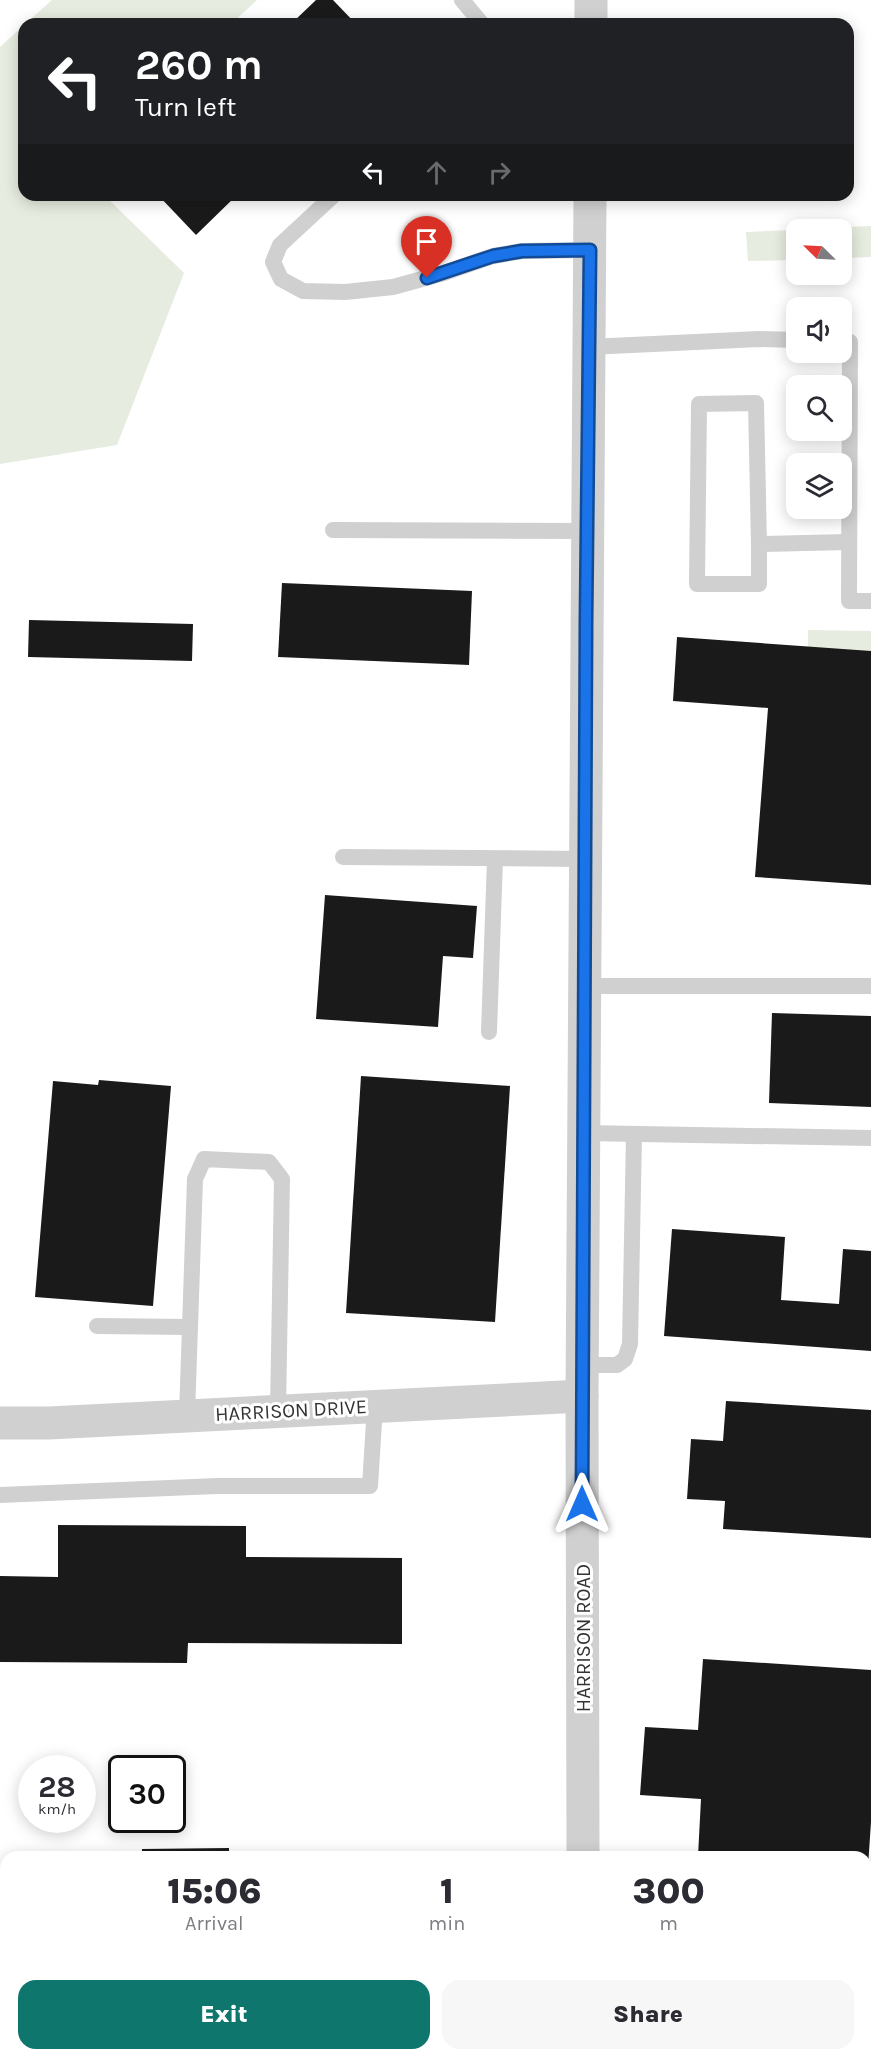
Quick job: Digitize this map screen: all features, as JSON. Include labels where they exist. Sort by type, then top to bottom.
[{"type":"street","points":[[591,0],[591,18]]},
{"type":"street","name":"HARRISON ROAD","points":[[583,1851],[582,1381],[590,201]]},
{"type":"street","name":"HARRISON DRIVE","points":[[0,1423],[375,1406],[582,1381]]},
{"type":"lane","points":[[462,0],[477,18]]},
{"type":"lane","points":[[328,201],[280,245],[273,262],[281,279],[303,291],[345,292],[393,287],[493,256],[522,251],[590,250]]},
{"type":"lane","points":[[589,347],[786,340]]},
{"type":"lane","points":[[850,363],[849,601],[871,601]]},
{"type":"lane","points":[[756,403],[759,544],[759,584],[697,584],[699,404],[756,403]]},
{"type":"lane","points":[[333,530],[587,531]]},
{"type":"lane","points":[[759,544],[849,542]]},
{"type":"lane","points":[[343,857],[586,859]]},
{"type":"lane","points":[[489,1032],[495,859]]},
{"type":"lane","points":[[585,986],[871,986]]},
{"type":"lane","points":[[585,1133],[871,1138]]},
{"type":"lane","points":[[582,1381],[625,1359],[630,1344],[634,1134]]},
{"type":"lane","points":[[187,1415],[195,1179],[204,1159],[269,1162],[282,1179],[278,1410]]},
{"type":"lane","points":[[97,1326],[190,1327]]},
{"type":"lane","points":[[0,1495],[217,1486],[370,1486],[375,1406]]},
{"type":"shaded area","points":[[52,0],[257,0],[238,18],[32,18]]},
{"type":"shaded area","points":[[18,30],[18,201],[110,201],[184,273],[117,445],[0,464],[0,47]]},
{"type":"shaded area","points":[[871,226],[871,257],[852,258],[852,227]]},
{"type":"shaded area","points":[[786,230],[786,260],[748,261],[746,232]]},
{"type":"shaded area","points":[[808,630],[871,631],[871,652],[808,651]]},
{"type":"building","points":[[316,0],[333,0],[350,18],[297,18]]},
{"type":"building","points":[[164,201],[231,201],[196,235]]},
{"type":"building","points":[[282,583],[472,591],[469,665],[278,657]]},
{"type":"building","points":[[29,620],[193,624],[192,661],[28,657]]},
{"type":"building","points":[[677,637],[871,651],[871,885],[755,877],[768,708],[673,701]]},
{"type":"building","points":[[325,895],[477,906],[473,958],[443,956],[438,1027],[316,1019]]},
{"type":"building","points":[[772,1013],[871,1016],[871,1107],[769,1103]]},
{"type":"building","points":[[361,1076],[510,1086],[495,1322],[346,1313]]},
{"type":"building","points":[[99,1080],[171,1086],[153,1306],[35,1297],[53,1081],[98,1085]]},
{"type":"building","points":[[672,1229],[785,1237],[781,1300],[839,1304],[843,1249],[871,1251],[871,1351],[664,1336]]},
{"type":"building","points":[[726,1401],[871,1410],[871,1538],[723,1529],[725,1501],[687,1499],[691,1439],[723,1441]]},
{"type":"building","points":[[58,1525],[246,1526],[246,1557],[402,1558],[402,1644],[188,1643],[187,1663],[0,1662],[0,1576],[58,1577]]},
{"type":"building","points":[[703,1659],[871,1670],[869,1851],[698,1851],[701,1799],[640,1795],[645,1727],[698,1730]]},
{"type":"building","points":[[229,1848],[229,1851],[142,1851],[142,1849]]},
{"type":"route","points":[[427,278],[493,256],[522,251],[590,250],[582,1504]]}]
